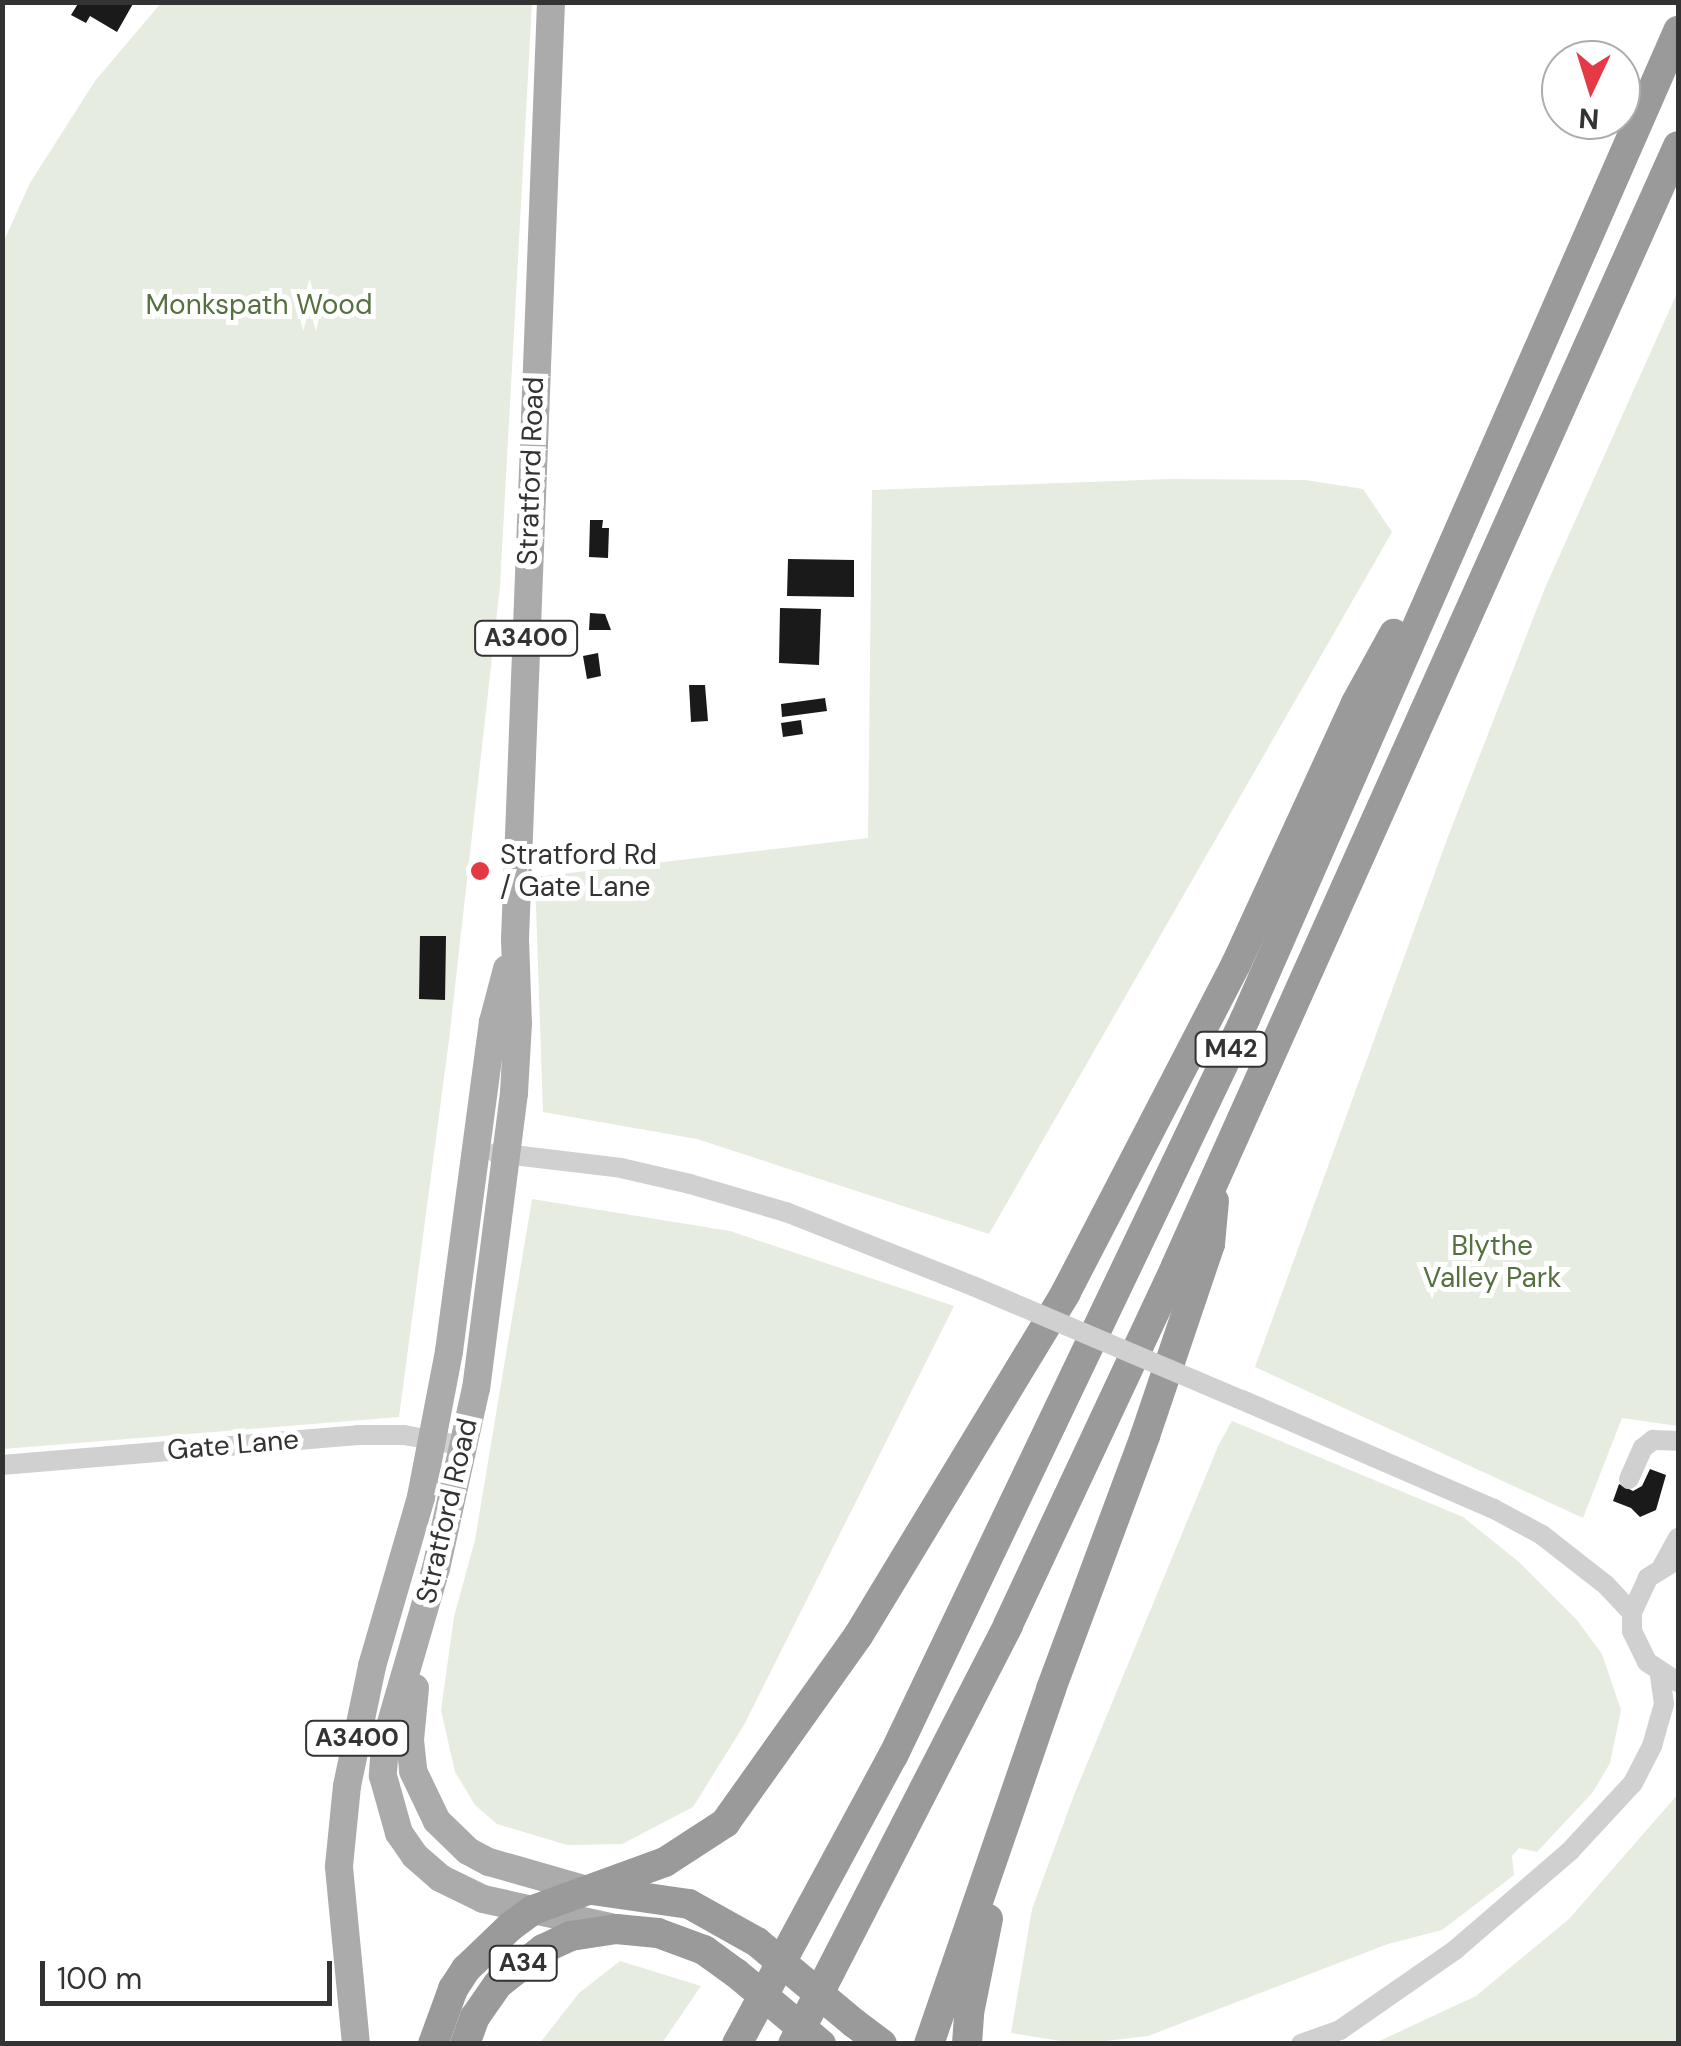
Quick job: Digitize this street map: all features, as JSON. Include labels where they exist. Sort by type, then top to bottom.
[{"type":"highway","name":"M42","points":[[737,2044],[893,1756],[1246,1019],[1678,31]]},
{"type":"highway","name":"M42","points":[[793,2044],[849,1943],[1008,1626],[1216,1178],[1678,146]]},
{"type":"highway","points":[[432,2044],[440,2015],[466,1969],[533,1910],[664,1862],[726,1824],[880,1602],[1066,1292],[1236,964],[1356,703],[1491,454]]},
{"type":"highway","points":[[929,2044],[1210,1244],[1216,1178]]},
{"type":"highway","points":[[967,2044],[969,2014],[1002,1842]]},
{"type":"highway","points":[[584,1889],[689,1904],[758,1942],[882,2044]]},
{"type":"highway","name":"A34","points":[[466,2044],[485,2000],[520,1965],[571,1936],[616,1929],[681,1940],[736,1973],[821,2044]]},
{"type":"main road","name":"Stratford Road","points":[[552,2],[514,939],[518,1023],[493,1273],[464,1446],[436,1568],[385,1744],[383,1776],[389,1806],[414,1856],[440,1878],[483,1898],[616,1929]]},
{"type":"main road","name":"Stratford Road","points":[[356,2044],[339,1866],[347,1786],[372,1666],[421,1497],[450,1351],[493,1022],[514,939]]},
{"type":"main road","points":[[436,1568],[410,1740],[420,1793],[437,1821],[468,1851],[489,1862],[584,1889]]},
{"type":"street","points":[[475,1149],[622,1168],[690,1184],[786,1212],[973,1286],[1494,1509],[1542,1534],[1606,1586],[1632,1613]]},
{"type":"street","name":"Gate Lane","points":[[2,1464],[358,1435],[432,1439],[464,1446]]},
{"type":"street","points":[[1629,1479],[1652,1440],[1678,1440]]},
{"type":"street","points":[[1302,2044],[1340,2030],[1455,1950],[1570,1852],[1633,1783],[1652,1746],[1669,1678],[1637,1647],[1632,1613],[1637,1594],[1671,1562],[1678,1538]]},
{"type":"green space","name":"Monkspath Wood","points":[[161,3],[532,3],[500,586],[449,1040],[399,1417],[3,1449],[3,243],[30,183],[95,81]]},
{"type":"green space","name":"Blythe Valley Park","points":[[1678,291],[1678,1426],[1622,1418],[1583,1518],[1255,1367],[1449,834],[1545,588]]},
{"type":"green space","points":[[1169,479],[1305,480],[1363,489],[1392,532],[989,1234],[697,1139],[543,1112],[535,877],[868,838],[872,490]]},
{"type":"green space","points":[[532,1199],[730,1231],[954,1306],[744,1725],[693,1807],[622,1844],[567,1845],[497,1824],[475,1805],[455,1772],[441,1710],[454,1617],[475,1540]]},
{"type":"green space","points":[[1232,1421],[1463,1517],[1519,1562],[1577,1620],[1602,1654],[1621,1710],[1610,1763],[1593,1792],[1537,1852],[1519,1848],[1512,1856],[1514,1875],[1442,1930],[1388,1944],[1148,2036],[1080,2044],[1011,2033],[1032,1909],[1074,1795],[1219,1444]]},
{"type":"green space","points":[[1678,1794],[1678,2043],[1375,2043],[1476,1996],[1569,1919]]},
{"type":"green space","points":[[620,1961],[701,1986],[662,2043],[540,2043],[579,1993]]},
{"type":"building","points":[[79,2],[134,2],[117,32],[90,16],[86,23],[71,15]]},
{"type":"building","points":[[590,520],[603,520],[602,528],[609,528],[608,558],[589,557]]},
{"type":"building","points":[[788,559],[854,560],[854,597],[787,596]]},
{"type":"building","points":[[780,608],[821,609],[819,665],[779,663]]},
{"type":"building","points":[[590,613],[605,614],[611,630],[589,630]]},
{"type":"building","points":[[598,653],[601,676],[587,679],[583,656]]},
{"type":"building","points":[[689,685],[705,685],[708,721],[691,722]]},
{"type":"building","points":[[825,698],[827,711],[782,717],[781,704]]},
{"type":"building","points":[[801,720],[803,734],[783,737],[781,723]]},
{"type":"building","points":[[420,936],[446,936],[445,1000],[419,999]]},
{"type":"building","points":[[1650,1469],[1666,1475],[1656,1510],[1640,1517],[1631,1508],[1613,1501],[1619,1484],[1633,1491],[1642,1486]]},
{"type":"place","name":"Stratford Rd / Gate Lane","points":[[480,871]]}]
